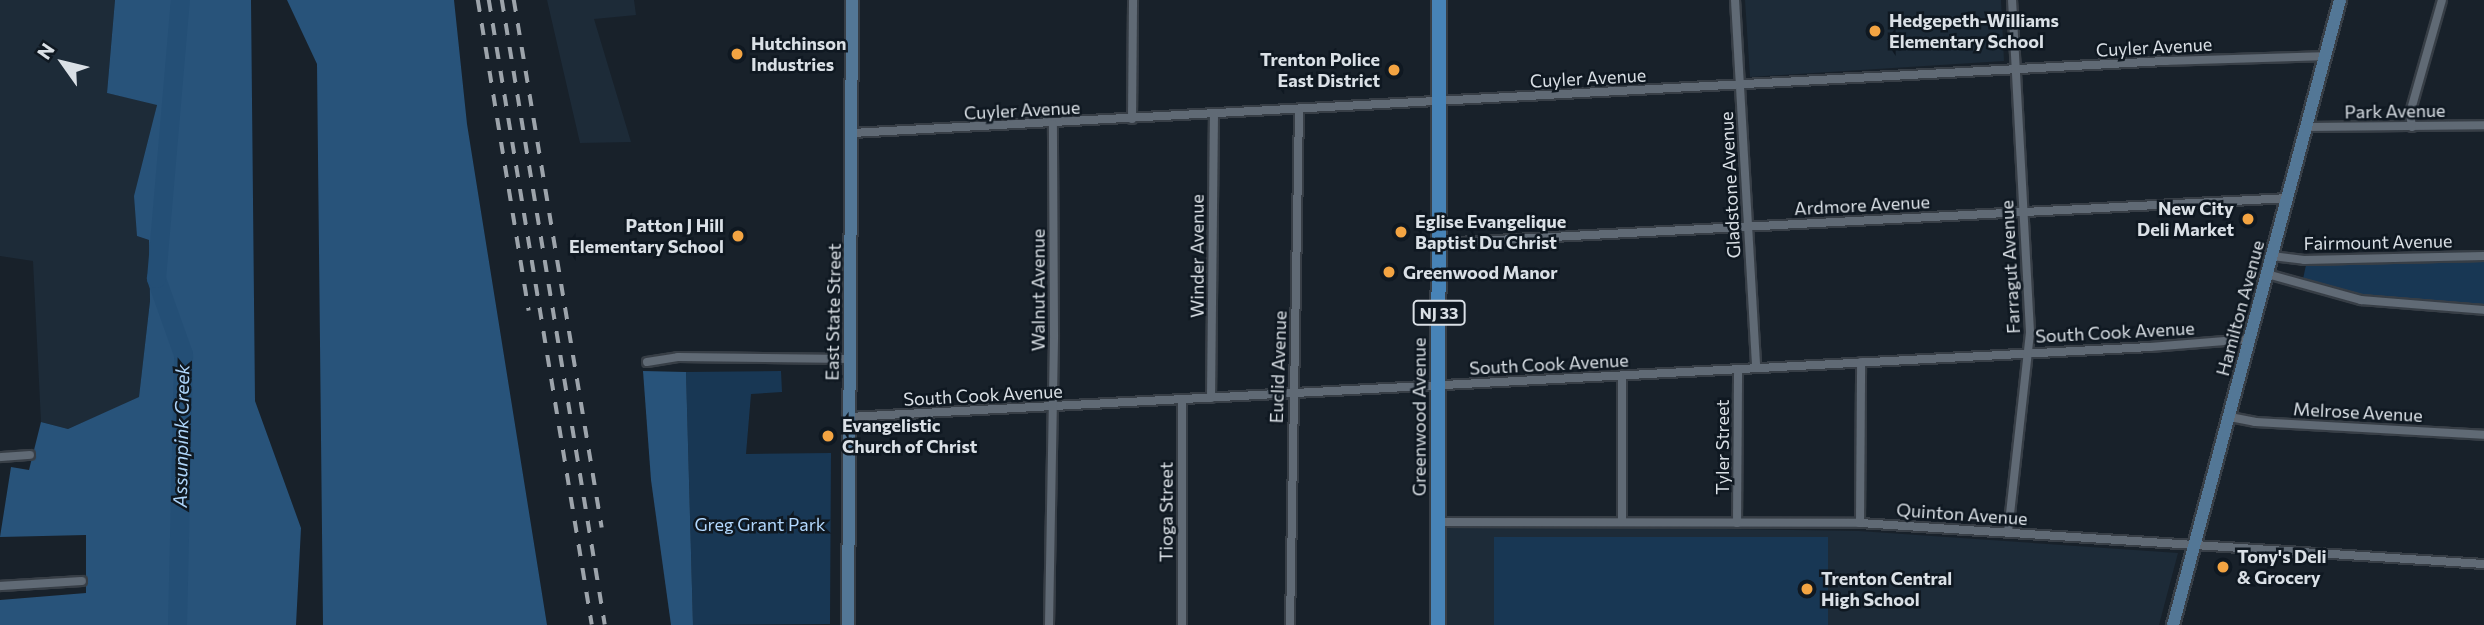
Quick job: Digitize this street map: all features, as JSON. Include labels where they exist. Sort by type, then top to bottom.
[{"type":"main road","name":"East State Street","points":[[848,625],[852,0]]},
{"type":"main road","name":"Greenwood Avenue","points":[[1438,625],[1439,0]]},
{"type":"main road","name":"Hamilton Avenue","points":[[2173,625],[2340,0]]},
{"type":"street","points":[[1132,119],[1133,0]]},
{"type":"street","name":"Gladstone Avenue","points":[[1735,0],[1756,367]]},
{"type":"street","name":"Farragut Avenue","points":[[2008,532],[2028,353],[2024,211],[2012,0]]},
{"type":"street","points":[[2412,127],[2410,113],[2442,0]]},
{"type":"street","name":"Cuyler Avenue","points":[[852,133],[2016,70],[2325,56]]},
{"type":"street","name":"Euclid Avenue","points":[[1290,625],[1299,110]]},
{"type":"street","name":"Winder Avenue","points":[[1212,398],[1214,115]]},
{"type":"street","name":"Walnut Avenue","points":[[1049,625],[1054,335],[1053,124]]},
{"type":"street","name":"Park Avenue","points":[[2307,127],[2484,125]]},
{"type":"street","name":"Ardmore Avenue","points":[[1439,243],[2288,198]]},
{"type":"street","name":"Fairmount Avenue","points":[[2272,256],[2308,260],[2484,256]]},
{"type":"street","points":[[2267,274],[2361,300],[2484,310]]},
{"type":"street","name":"South Cook Avenue","points":[[849,417],[1738,370],[2250,339]]},
{"type":"street","points":[[647,362],[678,357],[850,359]]},
{"type":"street","points":[[1860,523],[1861,362]]},
{"type":"street","name":"Tyler Street","points":[[1737,523],[1738,370]]},
{"type":"street","points":[[1622,376],[1622,522]]},
{"type":"street","name":"Tioga Street","points":[[1182,400],[1182,625]]},
{"type":"street","name":"Melrose Avenue","points":[[2230,417],[2255,422],[2484,435]]},
{"type":"street","points":[[0,457],[30,455]]},
{"type":"street","name":"Quinton Avenue","points":[[1438,522],[1860,523],[2484,564]]},
{"type":"street","points":[[0,586],[82,581]]},
{"type":"shaded area","points":[[0,0],[115,0],[107,93],[157,104],[148,149],[137,236],[149,240],[150,301],[139,398],[68,429],[41,422],[33,261],[0,256]]},
{"type":"shaded area","points":[[115,0],[251,0],[255,401],[301,528],[296,625],[0,625],[0,600],[86,593],[86,535],[0,537],[11,467],[29,470],[41,422],[68,429],[139,397],[150,301],[149,240],[137,236],[134,196],[157,105],[107,93]]},
{"type":"shaded area","points":[[287,0],[454,0],[467,124],[547,625],[323,625],[317,64]]},
{"type":"shaded area","points":[[547,0],[634,0],[636,15],[594,19],[631,142],[580,143]]},
{"type":"shaded area","name":"Hedgepeth-Williams Elementary School","points":[[1745,0],[2001,0],[2004,61],[1750,77]]},
{"type":"shaded area","points":[[643,371],[686,372],[693,625],[671,625],[651,480]]},
{"type":"shaded area","name":"Trenton Central High School","points":[[1446,525],[1859,531],[2178,553],[2159,625],[1446,625]]},
{"type":"green space","points":[[2484,261],[2484,305],[2373,299],[2303,279],[2306,265]]},
{"type":"green space","name":"Greg Grant Park","points":[[781,371],[782,392],[751,394],[746,454],[831,453],[830,624],[693,625],[686,372]]},
{"type":"green space","points":[[1494,537],[1828,537],[1828,625],[1494,625]]},
{"type":"waterway","name":"Assunpink Creek","points":[[177,625],[183,354],[156,278],[180,0]]},
{"type":"railway","points":[[478,0],[529,311]]},
{"type":"railway","points":[[489,0],[592,625]]},
{"type":"railway","points":[[502,0],[605,625]]},
{"type":"railway","points":[[514,0],[602,528]]},
{"type":"place","name":"Hedgepeth-Williams Elementary School","points":[[1875,31]]},
{"type":"place","name":"Hutchinson Industries","points":[[737,54]]},
{"type":"place","name":"Trenton Police East District","points":[[1394,70]]},
{"type":"place","name":"New City Deli Market","points":[[2248,219]]},
{"type":"place","name":"Eglise Evangelique Baptist Du Christ","points":[[1401,232]]},
{"type":"place","name":"Patton J Hill Elementary School","points":[[738,236]]},
{"type":"place","name":"Greenwood Manor","points":[[1389,272]]},
{"type":"place","name":"Evangelistic Church of Christ","points":[[828,436]]},
{"type":"place","name":"Tony's Deli & Grocery","points":[[2223,567]]},
{"type":"place","name":"Trenton Central High School","points":[[1807,589]]}]
